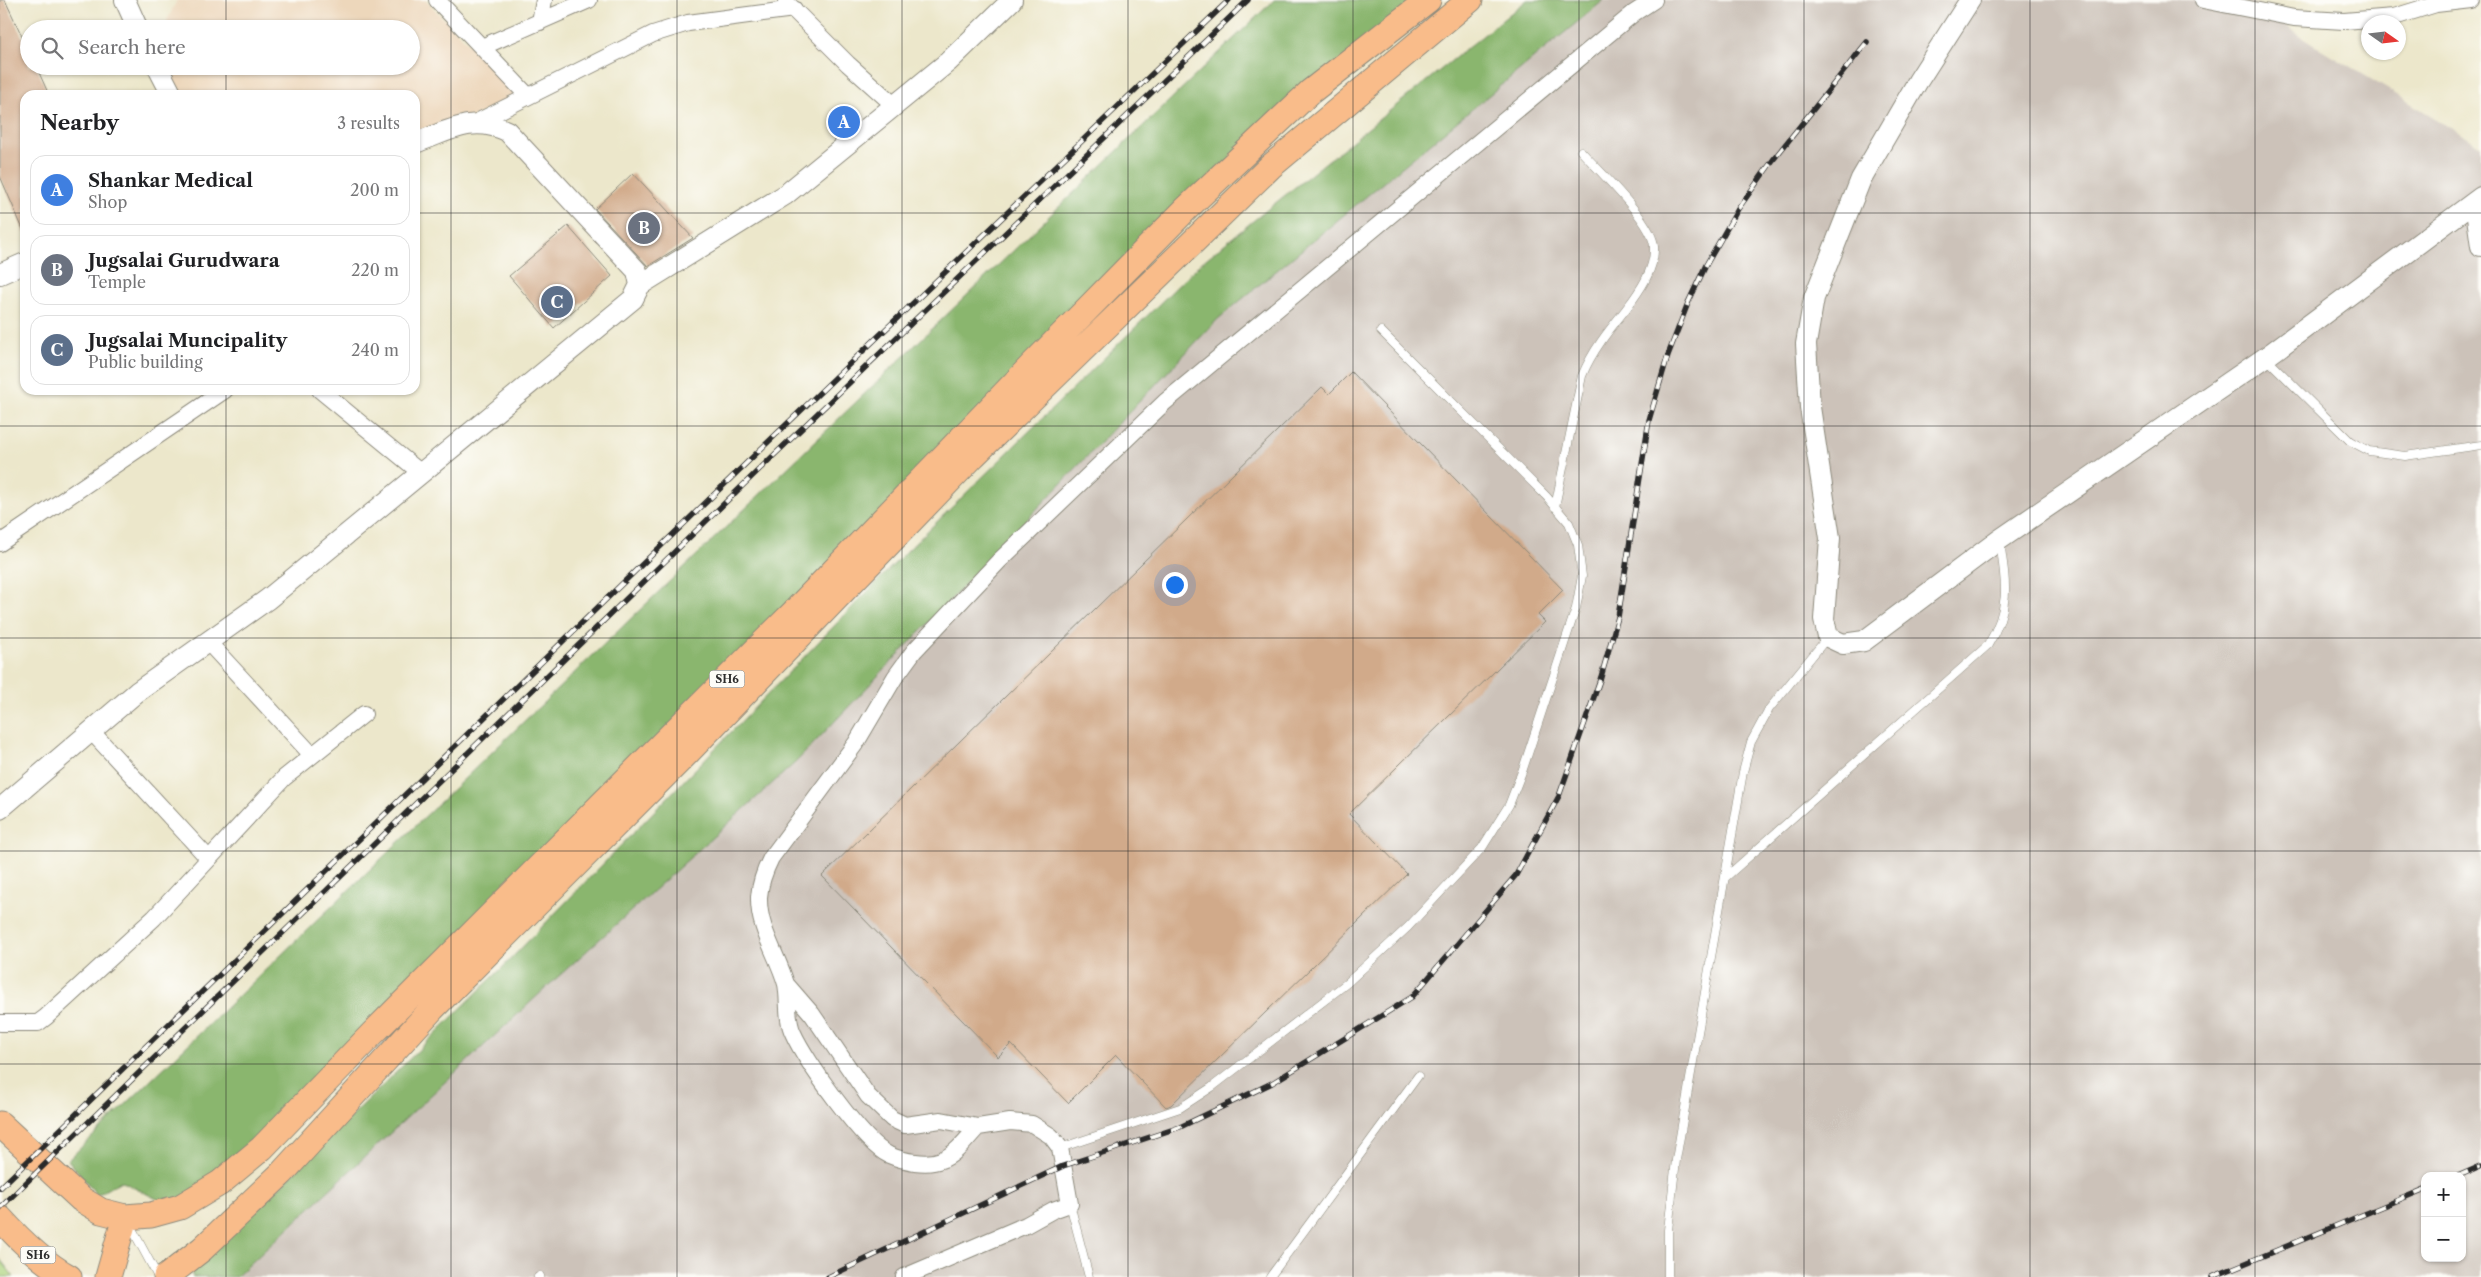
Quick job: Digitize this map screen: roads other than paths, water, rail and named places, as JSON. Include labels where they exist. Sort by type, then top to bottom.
[{"type":"main road","name":"SH6","points":[[0,1124],[82,1199],[102,1211],[125,1217],[151,1215],[180,1207],[220,1183],[262,1148],[787,619],[1031,366],[1187,208],[1310,92],[1428,0]]},
{"type":"main road","name":"SH6","points":[[166,1277],[208,1243],[282,1173],[432,1009],[687,753],[994,435],[1270,167],[1470,0]]},
{"type":"main road","points":[[108,1277],[125,1217]]},
{"type":"main road","name":"SH6","points":[[0,1218],[30,1248],[56,1270],[70,1277]]},
{"type":"street","points":[[125,0],[134,20]]},
{"type":"street","points":[[437,0],[528,96]]},
{"type":"street","points":[[540,22],[544,0]]},
{"type":"street","points":[[482,47],[589,0]]},
{"type":"street","points":[[0,809],[137,692],[268,599],[421,474],[633,299],[640,285],[785,195],[948,62],[1012,0]]},
{"type":"street","points":[[978,1127],[950,1156],[940,1161],[925,1163],[888,1154],[881,1149],[840,1103],[810,1065],[792,1031],[786,984],[761,921],[759,898],[763,876],[771,858],[856,743],[895,677],[914,651],[999,561],[1165,402],[1634,13],[1654,0]]},
{"type":"street","points":[[1970,0],[1918,81],[1861,179],[1814,298],[1806,344],[1810,407],[1830,538],[1824,620],[1828,636],[1843,644],[1864,641],[1999,540],[2266,357],[2478,200]]},
{"type":"street","points":[[2203,0],[2294,18],[2344,21],[2394,17],[2436,4],[2471,0]]},
{"type":"street","points":[[420,141],[475,123],[653,34],[688,23],[789,5],[848,64],[895,106]]},
{"type":"street","points":[[162,75],[169,90]]},
{"type":"street","points":[[475,123],[491,124],[507,132],[637,271],[640,285]]},
{"type":"street","points":[[2478,200],[2481,246]]},
{"type":"street","points":[[0,274],[20,265]]},
{"type":"street","points":[[0,544],[217,395]]},
{"type":"street","points":[[326,395],[421,474]]},
{"type":"street","points":[[208,642],[312,755]]},
{"type":"street","points":[[0,1023],[38,1023],[46,1017],[154,918],[284,778],[364,714]]},
{"type":"street","points":[[92,732],[209,859]]},
{"type":"street","points":[[786,984],[812,1014],[868,1096],[892,1120],[905,1125],[941,1120],[978,1127],[1010,1122],[1032,1124],[1051,1136],[1060,1148],[1070,1204],[1052,1210],[1026,1225],[904,1277]]},
{"type":"lane","points":[[1555,507],[1586,366],[1590,357],[1641,288],[1654,257],[1654,245],[1644,222],[1582,151]]},
{"type":"lane","points":[[1060,1148],[1180,1108],[1212,1087],[1347,983],[1408,927],[1482,848],[1509,805],[1524,769],[1576,608],[1582,576],[1578,545],[1569,523],[1555,507],[1382,331]]},
{"type":"lane","points":[[2266,357],[2350,441],[2369,451],[2405,456],[2481,445]]},
{"type":"lane","points":[[1726,877],[1988,645],[1999,626],[2006,605],[2006,580],[1999,540]]},
{"type":"lane","points":[[1668,1277],[1668,1230],[1676,1160],[1743,772],[1751,742],[1769,709],[1828,636]]},
{"type":"lane","points":[[1270,1277],[1418,1076]]},
{"type":"lane","points":[[1070,1204],[1089,1277]]},
{"type":"lane","points":[[125,1217],[158,1277]]},
{"type":"railway","points":[[0,1188],[765,445],[1229,0]]},
{"type":"railway","points":[[0,1208],[771,458],[1248,0]]},
{"type":"railway","points":[[828,1277],[1063,1166],[1180,1127],[1272,1083],[1412,997],[1516,875],[1559,796],[1601,677],[1618,617],[1649,420],[1668,355],[1688,303],[1706,265],[1738,209],[1773,160],[1867,42]]},
{"type":"railway","points":[[2466,1173],[2481,1166]]},
{"type":"railway","points":[[2212,1277],[2421,1191]]},
{"type":"place","name":"Shankar Medical","points":[[844,122]]},
{"type":"place","name":"Jugsalai Gurudwara","points":[[644,228]]},
{"type":"place","name":"Jugsalai Muncipality","points":[[557,302]]}]
